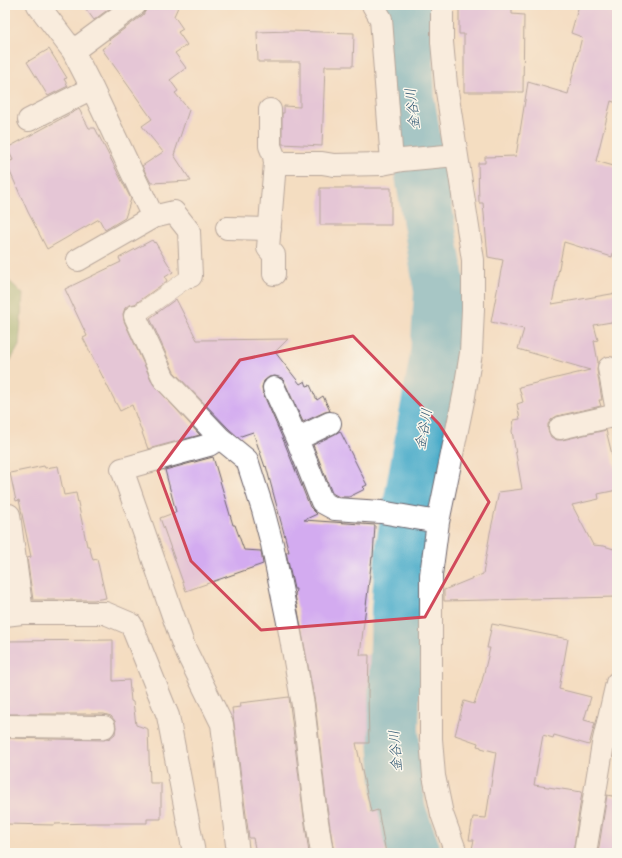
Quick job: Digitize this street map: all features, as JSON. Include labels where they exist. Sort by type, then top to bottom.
[{"type":"street","points":[[38,5],[73,51],[153,217]]},
{"type":"street","points":[[73,51],[135,5]]},
{"type":"street","points":[[373,5],[381,19],[397,161]]},
{"type":"street","points":[[442,5],[442,42],[446,85],[449,155],[473,260],[471,353],[464,396],[438,522],[431,575],[431,739],[434,776],[442,814],[456,853]]},
{"type":"street","points":[[30,120],[92,88]]},
{"type":"street","points":[[270,110],[270,146],[275,163],[268,248],[274,255],[274,274]]},
{"type":"street","points":[[275,163],[322,163],[334,165],[382,164],[449,155]]},
{"type":"street","points":[[78,260],[153,217],[174,212],[190,232],[191,276]]},
{"type":"street","points":[[227,228],[270,229]]},
{"type":"street","points":[[135,316],[164,379],[220,438],[247,460],[272,544],[304,705],[315,809],[322,853]]},
{"type":"street","points":[[609,368],[617,411]]},
{"type":"street","points":[[274,388],[297,439],[322,502],[335,509],[381,512],[438,522]]},
{"type":"street","points":[[560,428],[617,415]]},
{"type":"street","points":[[297,439],[330,423]]},
{"type":"street","points":[[220,438],[209,444],[122,469],[184,647],[222,724],[238,853]]},
{"type":"street","points":[[9,515],[14,614],[105,613],[131,624],[168,716],[188,852]]},
{"type":"street","points":[[585,853],[603,744],[617,683]]},
{"type":"street","points":[[5,726],[104,727]]},
{"type":"lane","points":[[135,316],[191,276]]},
{"type":"highlighted area","points":[[353,336],[439,424],[489,502],[425,617],[261,630],[191,561],[158,471],[240,360]]},
{"type":"green space","points":[[5,277],[23,294],[19,346],[5,370]]},
{"type":"building","points":[[83,5],[114,5],[94,20]]},
{"type":"building","points":[[147,5],[179,5],[174,16],[183,29],[178,32],[187,45],[175,53],[186,68],[170,80],[178,91],[175,93],[189,110],[174,155],[191,181],[151,183],[142,166],[163,152],[142,126],[152,119],[102,49],[111,42],[109,40],[143,15]]},
{"type":"building","points":[[459,5],[512,5],[512,14],[524,15],[523,92],[464,92],[464,34],[459,34]]},
{"type":"building","points":[[579,5],[617,5],[617,103],[611,101],[596,161],[617,167],[617,239],[612,257],[564,242],[552,304],[617,293],[617,321],[594,325],[598,340],[594,341],[598,362],[597,370],[602,400],[599,400],[601,406],[557,416],[548,424],[548,430],[551,437],[557,440],[562,440],[606,430],[617,475],[617,490],[598,494],[599,499],[572,505],[593,545],[604,546],[617,550],[617,597],[444,601],[444,590],[483,574],[499,492],[522,489],[512,431],[514,420],[520,419],[517,404],[523,402],[519,387],[590,370],[518,349],[524,329],[491,322],[503,260],[488,257],[483,203],[479,203],[478,163],[485,163],[485,157],[516,156],[528,82],[568,94],[582,37],[571,33]]},
{"type":"building","points":[[290,31],[354,33],[353,66],[325,66],[322,146],[282,144],[282,113],[284,113],[284,106],[300,107],[300,62],[258,62],[257,32]]},
{"type":"building","points":[[49,49],[67,78],[64,79],[68,86],[48,96],[27,62]]},
{"type":"building","points":[[79,109],[89,128],[95,128],[131,199],[125,218],[105,230],[99,219],[47,249],[28,212],[6,163],[13,160],[7,148]]},
{"type":"building","points":[[320,188],[391,188],[391,225],[320,225]]},
{"type":"building","points":[[152,240],[154,243],[155,242],[173,272],[165,277],[167,281],[135,304],[129,305],[125,308],[123,314],[124,321],[153,384],[200,435],[148,449],[132,405],[120,411],[83,338],[87,336],[65,289],[121,262],[119,258]]},
{"type":"building","points":[[176,299],[197,340],[288,339],[275,352],[300,384],[305,381],[307,386],[310,385],[317,400],[323,396],[330,411],[303,422],[282,378],[275,376],[269,377],[264,381],[262,387],[263,393],[310,507],[317,514],[304,520],[375,525],[373,557],[360,655],[369,655],[369,743],[356,743],[371,812],[378,810],[386,853],[334,853],[315,703],[295,595],[296,589],[294,589],[286,552],[289,552],[266,466],[265,467],[253,432],[238,437],[174,372],[150,318]]},
{"type":"building","points":[[340,431],[367,485],[363,487],[365,489],[349,497],[339,497],[332,493],[313,445]]},
{"type":"building","points":[[213,457],[233,525],[235,525],[244,550],[261,551],[263,564],[186,591],[160,518],[176,512],[165,470]]},
{"type":"building","points":[[44,466],[45,468],[58,466],[64,495],[76,493],[87,546],[89,546],[93,560],[97,559],[106,598],[94,600],[33,600],[27,558],[31,557],[19,500],[16,501],[10,473]]},
{"type":"building","points":[[492,624],[568,639],[559,689],[591,697],[584,720],[595,723],[589,745],[554,735],[553,738],[543,735],[534,785],[582,792],[573,853],[471,853],[474,840],[469,840],[473,817],[486,818],[496,752],[481,748],[477,746],[478,743],[455,735],[464,701],[474,704],[482,681],[490,648],[487,648]]},
{"type":"building","points":[[113,640],[113,681],[129,680],[131,701],[133,702],[136,725],[148,729],[150,783],[161,783],[161,819],[147,819],[147,823],[55,825],[5,824],[5,738],[104,740],[115,734],[116,727],[115,721],[111,716],[104,714],[5,714],[5,641]]},
{"type":"building","points":[[289,697],[309,853],[256,853],[253,838],[249,838],[232,708],[241,707],[240,703]]},
{"type":"building","points":[[607,795],[617,797],[617,853],[598,853]]},
{"type":"waterway","name":"金谷川","points":[[411,5],[407,29],[409,102],[440,291],[436,355],[402,544],[397,611],[393,729],[399,808],[415,853]]}]
